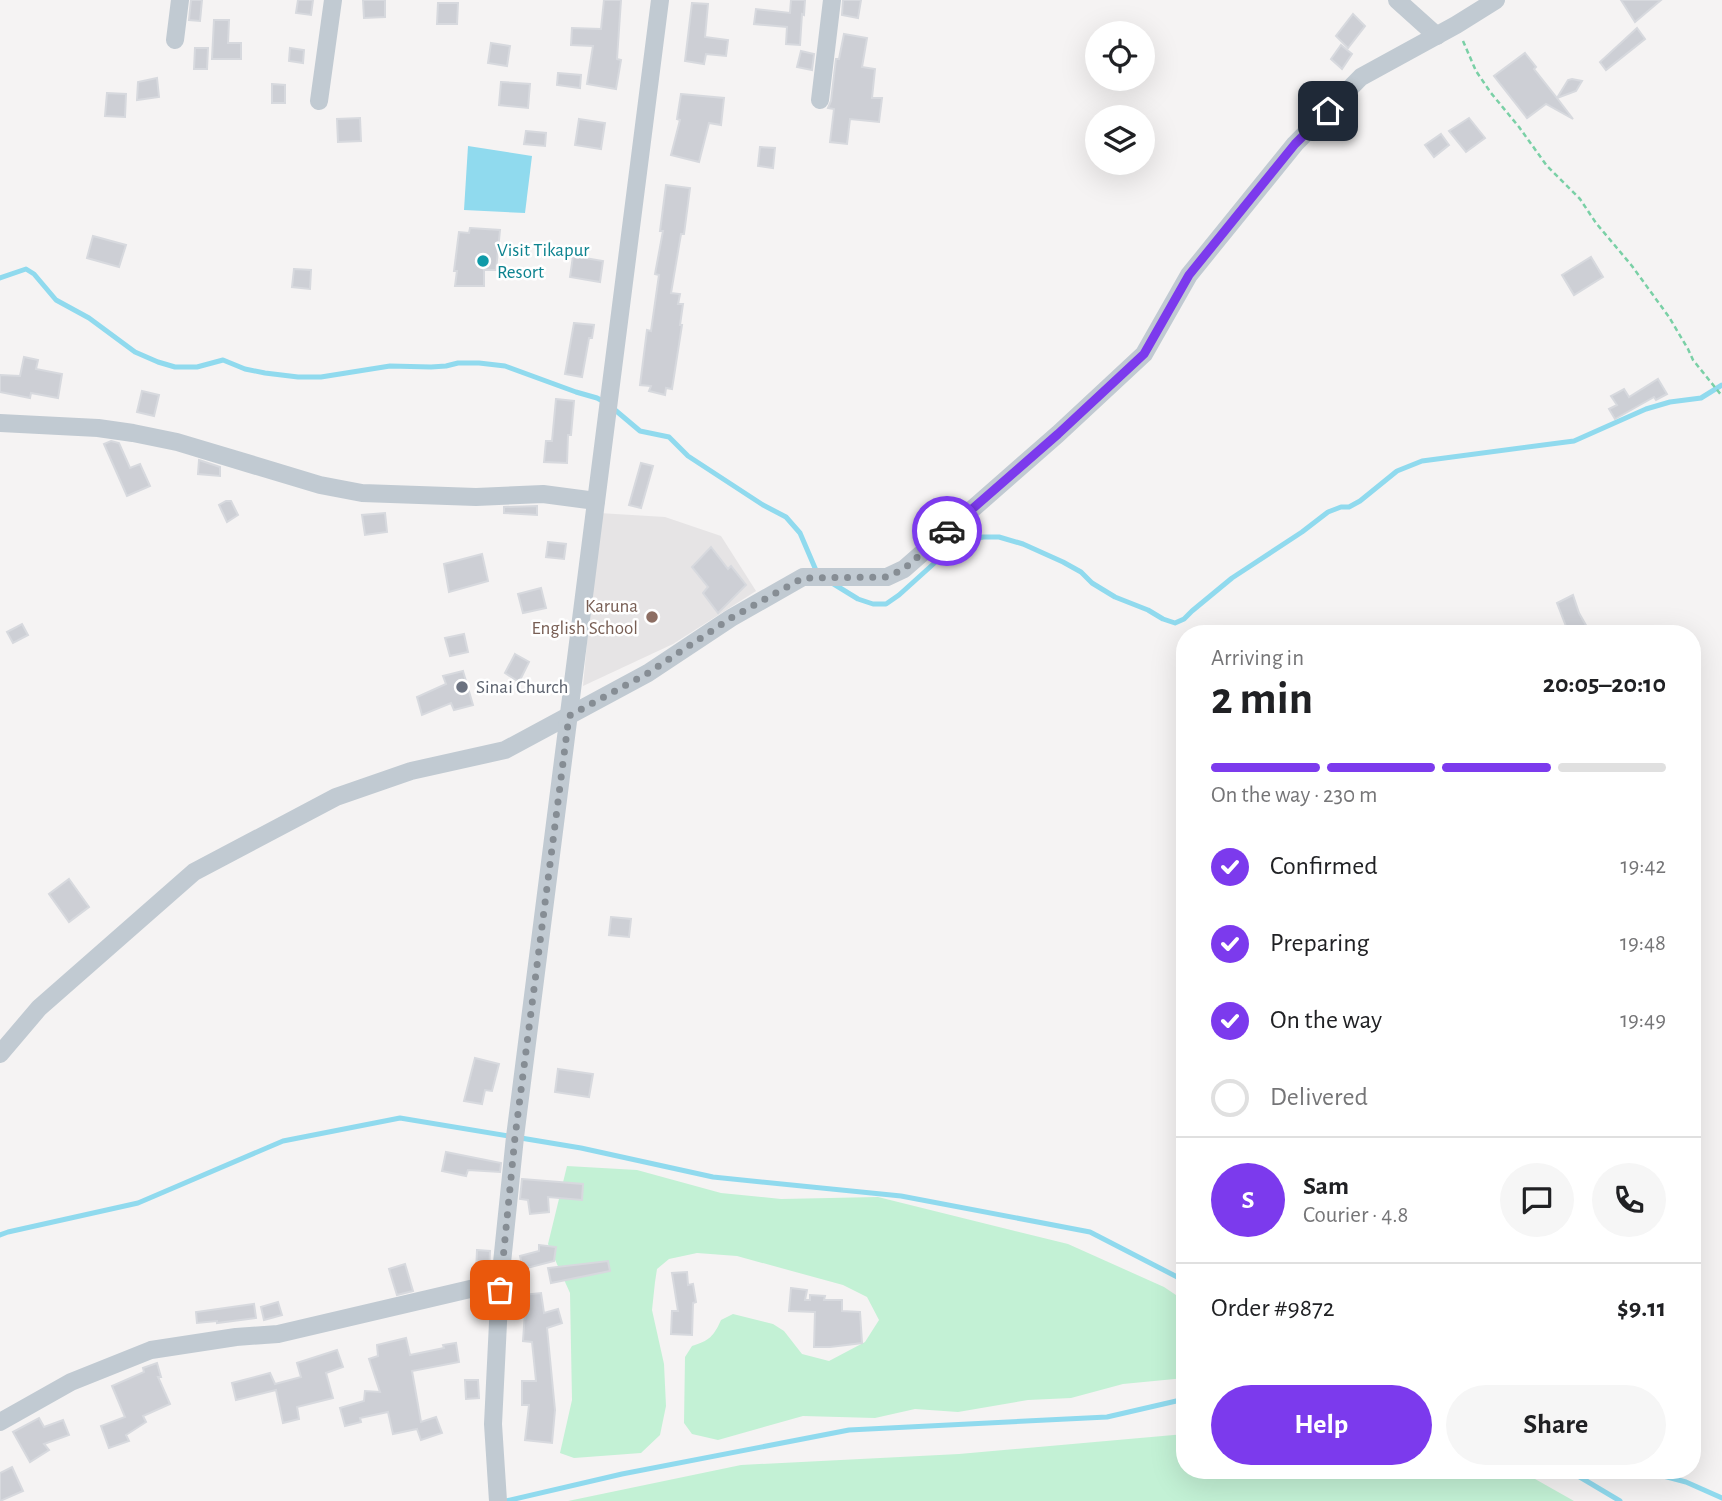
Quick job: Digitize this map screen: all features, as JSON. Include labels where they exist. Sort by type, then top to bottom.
[{"type":"street","points":[[175,40],[180,0]]},
{"type":"street","points":[[319,101],[333,0]]},
{"type":"street","points":[[498,1501],[493,1424],[500,1282],[515,1137],[660,0]]},
{"type":"street","points":[[820,100],[832,0]]},
{"type":"street","points":[[1397,0],[1437,36]]},
{"type":"street","points":[[0,1054],[39,1008],[194,872],[336,797],[411,771],[505,750],[648,673],[731,618],[803,578],[887,577],[904,569],[1058,434],[1144,354],[1189,275],[1295,144],[1361,78],[1496,0]]},
{"type":"street","points":[[0,423],[98,428],[133,433],[177,442],[320,485],[362,493],[476,497],[543,494],[596,501]]},
{"type":"street","points":[[0,1422],[71,1382],[151,1350],[236,1337],[278,1334],[500,1282]]},
{"type":"path","points":[[1456,25],[1476,71],[1491,93],[1547,166],[1580,198],[1596,223],[1632,266],[1669,317],[1693,360],[1722,396]]},
{"type":"shaded area","name":"Karuna English School","points":[[599,513],[665,517],[721,536],[756,591],[673,644],[583,686]]},
{"type":"green space","points":[[567,1166],[637,1170],[721,1193],[781,1199],[878,1197],[1068,1244],[1164,1287],[1176,1295],[1176,1379],[1123,1384],[1071,1398],[1028,1400],[958,1412],[915,1409],[875,1418],[803,1416],[718,1440],[692,1434],[684,1423],[685,1357],[692,1346],[710,1337],[721,1320],[733,1314],[773,1324],[784,1331],[802,1354],[829,1361],[865,1342],[879,1320],[867,1297],[843,1285],[737,1256],[697,1253],[669,1259],[657,1269],[652,1310],[664,1364],[666,1406],[660,1435],[641,1453],[574,1458],[560,1453],[572,1400],[570,1293],[548,1244]]},
{"type":"green space","points":[[1176,1435],[1176,1479],[1535,1479],[1574,1501],[568,1501],[741,1465],[959,1454]]},
{"type":"water","points":[[468,146],[532,156],[525,213],[464,210]]},
{"type":"building","points":[[191,0],[202,0],[200,21],[189,20]]},
{"type":"building","points":[[298,0],[313,0],[311,15],[296,13]]},
{"type":"building","points":[[363,0],[385,0],[385,17],[364,18]]},
{"type":"building","points":[[604,0],[621,0],[617,59],[621,60],[616,89],[587,84],[593,46],[571,45],[572,28],[601,29]]},
{"type":"building","points":[[791,0],[805,0],[800,45],[786,44],[787,27],[754,24],[756,9],[790,13]]},
{"type":"building","points":[[843,0],[861,0],[858,18],[842,15]]},
{"type":"building","points":[[1621,0],[1661,0],[1635,22]]},
{"type":"building","points":[[438,3],[458,3],[457,24],[437,24]]},
{"type":"building","points":[[692,3],[708,4],[705,37],[728,40],[726,56],[706,54],[704,64],[685,61]]},
{"type":"building","points":[[1353,14],[1365,26],[1348,48],[1336,36]]},
{"type":"building","points":[[214,20],[229,20],[228,43],[241,43],[241,59],[212,59]]},
{"type":"building","points":[[1637,28],[1645,39],[1606,70],[1600,62]]},
{"type":"building","points":[[844,34],[867,38],[862,67],[875,69],[872,98],[882,98],[879,122],[850,119],[847,144],[830,142],[834,109],[828,108],[836,59],[839,59]]},
{"type":"building","points":[[491,43],[510,46],[507,66],[488,63]]},
{"type":"building","points":[[1341,45],[1352,54],[1342,69],[1331,59]]},
{"type":"building","points":[[195,48],[208,48],[207,69],[194,69]]},
{"type":"building","points":[[290,48],[304,50],[303,63],[289,61]]},
{"type":"building","points":[[801,51],[814,54],[812,70],[797,67]]},
{"type":"building","points":[[1525,53],[1536,67],[1534,69],[1573,119],[1546,104],[1527,118],[1494,76]]},
{"type":"building","points":[[558,73],[581,75],[580,88],[557,85]]},
{"type":"building","points":[[157,78],[159,97],[137,100],[138,82]]},
{"type":"building","points":[[1568,80],[1582,81],[1576,91],[1557,98]]},
{"type":"building","points":[[501,82],[530,84],[528,108],[499,105]]},
{"type":"building","points":[[272,84],[285,85],[285,103],[272,103]]},
{"type":"building","points":[[107,93],[126,94],[125,117],[105,116]]},
{"type":"building","points":[[681,94],[724,98],[721,125],[709,123],[699,162],[671,155],[680,120],[677,119]]},
{"type":"building","points":[[360,118],[361,141],[338,142],[337,119]]},
{"type":"building","points":[[1469,118],[1485,138],[1466,152],[1449,131]]},
{"type":"building","points":[[579,119],[605,123],[601,149],[575,145]]},
{"type":"building","points":[[526,131],[546,133],[545,146],[524,144]]},
{"type":"building","points":[[1441,134],[1449,145],[1434,157],[1425,145]]},
{"type":"building","points":[[760,147],[775,148],[773,168],[758,166]]},
{"type":"building","points":[[666,185],[690,188],[684,234],[681,234],[671,293],[680,294],[678,304],[683,304],[682,325],[672,389],[666,388],[665,395],[649,391],[651,386],[640,385],[647,330],[651,331],[659,275],[655,274],[663,231],[660,231]]},
{"type":"building","points":[[470,228],[500,230],[496,270],[484,270],[484,286],[455,286],[457,271],[454,271],[459,232],[469,233]]},
{"type":"building","points":[[93,236],[126,245],[119,267],[87,258]]},
{"type":"building","points":[[573,256],[603,261],[600,282],[570,277]]},
{"type":"building","points":[[1591,257],[1603,277],[1574,295],[1562,275]]},
{"type":"building","points":[[294,269],[311,270],[310,289],[292,287]]},
{"type":"building","points":[[574,323],[594,325],[582,377],[565,374]]},
{"type":"building","points":[[24,357],[38,360],[36,369],[62,374],[58,398],[31,393],[30,398],[0,392],[0,375],[20,376]]},
{"type":"building","points":[[1658,379],[1667,394],[1656,400],[1654,397],[1615,419],[1609,409],[1617,405],[1611,396],[1624,389],[1629,397]]},
{"type":"building","points":[[142,391],[159,395],[154,416],[137,412]]},
{"type":"building","points":[[556,399],[574,401],[571,435],[568,435],[567,463],[544,462],[546,441],[552,441]]},
{"type":"building","points":[[111,441],[119,443],[130,468],[140,464],[150,486],[127,496],[104,444]]},
{"type":"building","points":[[199,460],[220,467],[220,476],[198,474]]},
{"type":"building","points":[[641,463],[653,466],[641,508],[629,505]]},
{"type":"building","points":[[231,501],[238,515],[227,522],[219,505]]},
{"type":"building","points":[[537,506],[537,515],[504,513],[504,507]]},
{"type":"building","points":[[385,513],[387,532],[365,535],[362,515]]},
{"type":"building","points":[[548,542],[566,544],[564,559],[546,557]]},
{"type":"building","points":[[711,547],[728,569],[731,566],[746,585],[718,613],[703,593],[708,587],[692,567]]},
{"type":"building","points":[[482,554],[488,581],[449,592],[444,564]]},
{"type":"building","points":[[541,588],[546,608],[523,613],[518,594]]},
{"type":"building","points":[[1573,595],[1586,625],[1566,625],[1557,603]]},
{"type":"building","points":[[22,624],[28,635],[13,643],[7,632]]},
{"type":"building","points":[[464,634],[468,652],[450,656],[445,638]]},
{"type":"building","points":[[515,654],[529,662],[519,682],[505,673]]},
{"type":"building","points":[[463,671],[473,705],[454,710],[451,703],[422,715],[417,697],[446,684],[443,676]]},
{"type":"building","points":[[69,879],[89,907],[69,922],[49,894]]},
{"type":"building","points":[[611,917],[631,919],[629,937],[609,935]]},
{"type":"building","points":[[475,1058],[499,1064],[492,1091],[485,1090],[482,1104],[464,1101]]},
{"type":"building","points":[[558,1069],[593,1074],[589,1097],[555,1092]]},
{"type":"building","points":[[446,1152],[501,1163],[500,1172],[468,1170],[466,1176],[442,1171]]},
{"type":"building","points":[[522,1179],[583,1184],[582,1200],[548,1197],[549,1212],[530,1214],[528,1200],[520,1199]]},
{"type":"building","points":[[539,1245],[556,1247],[554,1261],[523,1269],[520,1256],[539,1251]]},
{"type":"building","points":[[477,1250],[490,1251],[489,1273],[476,1274]]},
{"type":"building","points":[[608,1261],[610,1271],[551,1283],[548,1268]]},
{"type":"building","points":[[405,1264],[413,1291],[397,1295],[389,1269]]},
{"type":"building","points":[[687,1272],[688,1285],[693,1284],[696,1302],[693,1303],[692,1335],[671,1334],[672,1311],[678,1311],[672,1273]]},
{"type":"building","points":[[791,1288],[807,1290],[805,1300],[810,1300],[810,1295],[825,1296],[824,1300],[842,1300],[842,1311],[860,1312],[862,1343],[814,1347],[815,1312],[789,1311]]},
{"type":"building","points":[[541,1293],[544,1313],[558,1309],[562,1323],[547,1328],[555,1410],[552,1443],[525,1440],[529,1405],[522,1405],[522,1381],[536,1381],[532,1342],[523,1341],[523,1295]]},
{"type":"building","points":[[278,1302],[282,1315],[264,1320],[261,1307]]},
{"type":"building","points":[[254,1304],[256,1318],[197,1323],[196,1312]]},
{"type":"building","points":[[406,1338],[410,1355],[456,1343],[459,1362],[412,1371],[421,1422],[436,1417],[442,1433],[421,1440],[417,1429],[393,1434],[388,1412],[360,1418],[361,1422],[345,1426],[340,1408],[364,1401],[365,1391],[380,1392],[369,1359],[378,1356],[377,1345]]},
{"type":"building","points":[[337,1350],[343,1367],[326,1373],[333,1398],[297,1407],[299,1419],[283,1423],[276,1390],[236,1400],[232,1383],[270,1373],[275,1384],[301,1377],[297,1363]]},
{"type":"building","points":[[157,1363],[161,1377],[158,1377],[170,1404],[143,1416],[146,1422],[126,1435],[129,1441],[109,1448],[101,1426],[125,1417],[112,1386]]},
{"type":"building","points":[[465,1380],[478,1380],[479,1398],[466,1399]]},
{"type":"building","points":[[39,1418],[44,1427],[63,1420],[69,1435],[44,1444],[49,1450],[30,1462],[13,1432]]},
{"type":"building","points":[[12,1467],[23,1491],[0,1501],[0,1473]]},
{"type":"waterway","points":[[0,278],[26,269],[34,274],[56,300],[89,318],[135,352],[175,367],[197,367],[223,360],[265,373],[321,377],[390,366],[431,367],[479,363],[505,366],[597,398],[640,431],[669,437],[688,456],[786,517],[800,533],[818,575]]},
{"type":"waterway","points":[[832,583],[858,599],[873,604],[886,604],[950,549],[983,537],[999,537],[1023,544],[1063,562],[1115,597],[1175,623],[1184,619],[1232,578],[1328,512],[1360,501],[1397,471],[1422,461],[1574,441],[1646,409],[1670,402],[1701,398],[1722,385]]},
{"type":"waterway","points":[[0,1235],[138,1203],[283,1141],[400,1118],[581,1148],[713,1177],[901,1196],[1090,1232],[1176,1276]]},
{"type":"waterway","points":[[506,1501],[622,1474],[849,1430],[1107,1417],[1176,1401]]},
{"type":"waterway","points":[[1583,1479],[1620,1501]]},
{"type":"waterway","points":[[1675,1479],[1722,1498]]},
{"type":"way so far","points":[[500,1290],[515,1137],[569,716],[648,673],[731,618],[803,578],[887,577],[904,569],[947,531]]},
{"type":"place","name":"Visit Tikapur Resort","points":[[483,261]]},
{"type":"place","name":"Karuna English School","points":[[652,617]]},
{"type":"place","name":"Sinai Church","points":[[462,687]]},
{"type":"route","points":[[947,531],[1144,354],[1189,275],[1295,144],[1328,111]]}]
